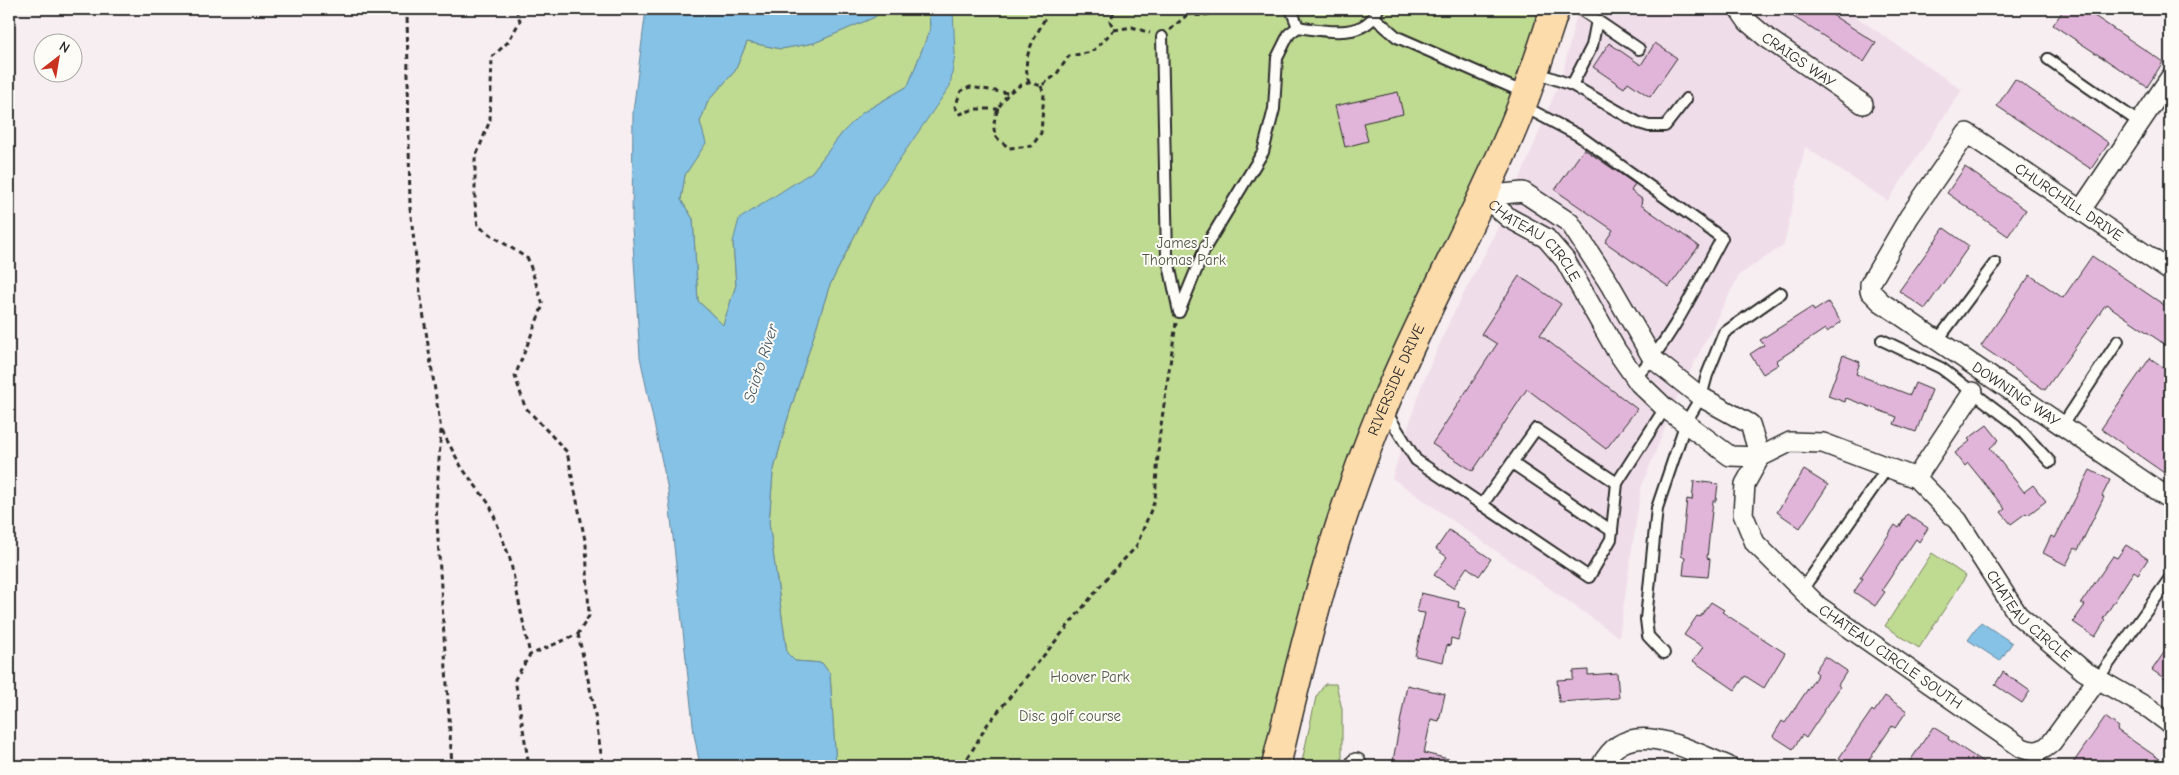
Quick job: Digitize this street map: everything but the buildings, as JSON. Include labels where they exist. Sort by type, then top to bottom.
[{"type":"main road","name":"RIVERSIDE DRIVE","points":[[1276,766],[1295,686],[1328,564],[1353,483],[1383,407],[1415,335],[1483,196],[1528,90],[1554,9]]},
{"type":"street","name":"CRAIGS WAY","points":[[1739,9],[1748,22],[1767,38],[1863,104]]},
{"type":"street","points":[[2081,210],[2170,78]]},
{"type":"street","name":"CHURCHILL DRIVE","points":[[1870,284],[1909,217],[1967,133],[2170,271]]},
{"type":"street","name":"CHATEAU CIRCLE","points":[[1483,196],[1523,192],[1570,223],[1609,284],[1653,359],[1701,397],[1750,424],[1760,457]]},
{"type":"street","name":"CHATEAU CIRCLE","points":[[1483,196],[1509,218],[1546,238],[1566,260],[1616,350],[1635,378],[1665,408],[1730,456],[1760,457],[1790,442],[1823,443],[1916,478],[1958,521],[2018,615],[2097,680],[2150,709],[2170,724]]},
{"type":"street","name":"DOWNING WAY","points":[[1870,284],[1870,291],[1882,302],[2170,499]]},
{"type":"street","points":[[1916,478],[1973,392]]},
{"type":"street","name":"CHATEAU CIRCLE SOUTH","points":[[1760,457],[1745,484],[1743,514],[1755,543],[1818,606],[2022,748],[2033,752],[2044,750]]},
{"type":"street","points":[[2044,750],[2052,742],[2097,680]]},
{"type":"street","points":[[1601,766],[1614,748],[1625,740],[1639,737],[1666,742],[1728,766]]},
{"type":"lane","points":[[1291,9],[1298,27]]},
{"type":"lane","points":[[1580,9],[1638,49]]},
{"type":"lane","points":[[1162,37],[1167,255],[1179,312],[1206,246],[1263,152],[1274,109],[1277,58],[1289,34],[1298,27],[1326,31],[1363,27],[1377,13],[1397,37],[1528,90],[1578,135],[1722,238],[1670,333],[1653,359],[1635,378]]},
{"type":"lane","points":[[1572,84],[1592,46],[1597,20]]},
{"type":"lane","points":[[2048,59],[2140,124]]},
{"type":"lane","points":[[1528,90],[1572,84],[1649,126],[1665,126],[1686,99]]},
{"type":"lane","points":[[1937,341],[1995,263]]},
{"type":"lane","points":[[1664,653],[1648,636],[1646,619],[1657,508],[1686,422],[1701,397],[1707,376],[1724,334],[1781,293]]},
{"type":"lane","points":[[1882,340],[1941,368],[2015,424],[2050,462]]},
{"type":"lane","points":[[2062,426],[2118,341]]},
{"type":"lane","points":[[1383,407],[1416,460],[1589,576],[1611,539],[1617,483],[1665,408]]},
{"type":"lane","points":[[1482,505],[1536,429],[1617,483]]},
{"type":"lane","points":[[1512,463],[1612,531]]},
{"type":"lane","points":[[1802,590],[1888,467]]},
{"type":"lane","points":[[2097,680],[2170,578]]},
{"type":"lane","points":[[2034,766],[2044,750]]},
{"type":"path","points":[[407,9],[410,208],[420,292],[441,430],[436,506],[452,766]]},
{"type":"path","points":[[516,9],[520,21],[508,42],[492,57],[490,120],[475,159],[475,203],[478,226],[528,259],[543,305],[515,376],[525,407],[568,452],[586,545],[588,616],[578,634],[530,655],[516,679],[529,766]]},
{"type":"path","points":[[1114,30],[1110,20],[1115,9]]},
{"type":"path","points":[[1179,9],[1196,16],[1222,9]]},
{"type":"path","points":[[1041,86],[1044,94],[1041,133],[1032,146],[1009,148],[996,136],[993,122],[1008,93],[1028,83],[1041,86],[1056,75],[1070,56],[1092,52],[1114,30],[1132,28],[1162,37],[1188,14]]},
{"type":"path","points":[[1028,83],[1024,68],[1026,56],[1045,18]]},
{"type":"path","points":[[999,109],[975,109],[960,114],[955,107],[961,91],[970,87],[1008,93]]},
{"type":"path","points":[[963,766],[987,726],[1112,573],[1136,547],[1155,500],[1159,439],[1177,316]]},
{"type":"path","points":[[441,430],[462,468],[490,505],[510,559],[530,655]]},
{"type":"path","points":[[578,634],[593,702],[603,766]]},
{"type":"shaded area","points":[[1578,9],[1845,9],[1962,90],[1888,201],[1805,147],[1784,245],[1739,275],[1678,395],[1641,488],[1619,637],[1392,478],[1421,387],[1451,318],[1491,242],[1527,162],[1563,73]]},
{"type":"green space","points":[[883,9],[929,9],[930,29],[908,86],[862,113],[843,132],[812,172],[733,242],[736,285],[723,325],[698,301],[693,219],[681,200],[685,175],[705,143],[700,122],[708,101],[735,71],[747,42],[781,49],[814,43],[875,17]]},
{"type":"green space","name":"James J. Thomas Park","points":[[953,9],[1555,9],[1415,335],[1276,766],[1252,764],[1252,766],[836,766],[830,674],[822,663],[795,661],[787,653],[769,523],[773,473],[786,424],[829,287],[875,195]]},
{"type":"green space","points":[[1932,553],[1966,576],[1919,648],[1885,626]]},
{"type":"green space","points":[[1325,684],[1336,684],[1342,709],[1342,766],[1301,766],[1316,697]]},
{"type":"water","name":"Scioto River","points":[[646,9],[883,9],[875,17],[814,43],[781,49],[747,42],[735,71],[708,101],[700,122],[706,143],[685,175],[681,200],[693,219],[698,301],[723,325],[736,285],[733,242],[739,219],[812,172],[843,132],[862,113],[908,86],[930,29],[929,9],[953,9],[955,54],[950,86],[875,195],[829,287],[786,424],[773,473],[769,523],[787,653],[795,661],[822,663],[830,674],[836,766],[700,766],[694,734],[668,490],[640,357],[632,227],[633,112]]},
{"type":"water","points":[[1981,622],[2012,643],[2000,661],[1968,640]]},
{"type":"park label","name":"Hoover Park","points":[[1090,677]]},
{"type":"park label","name":"Disc golf course","points":[[1070,716]]}]
